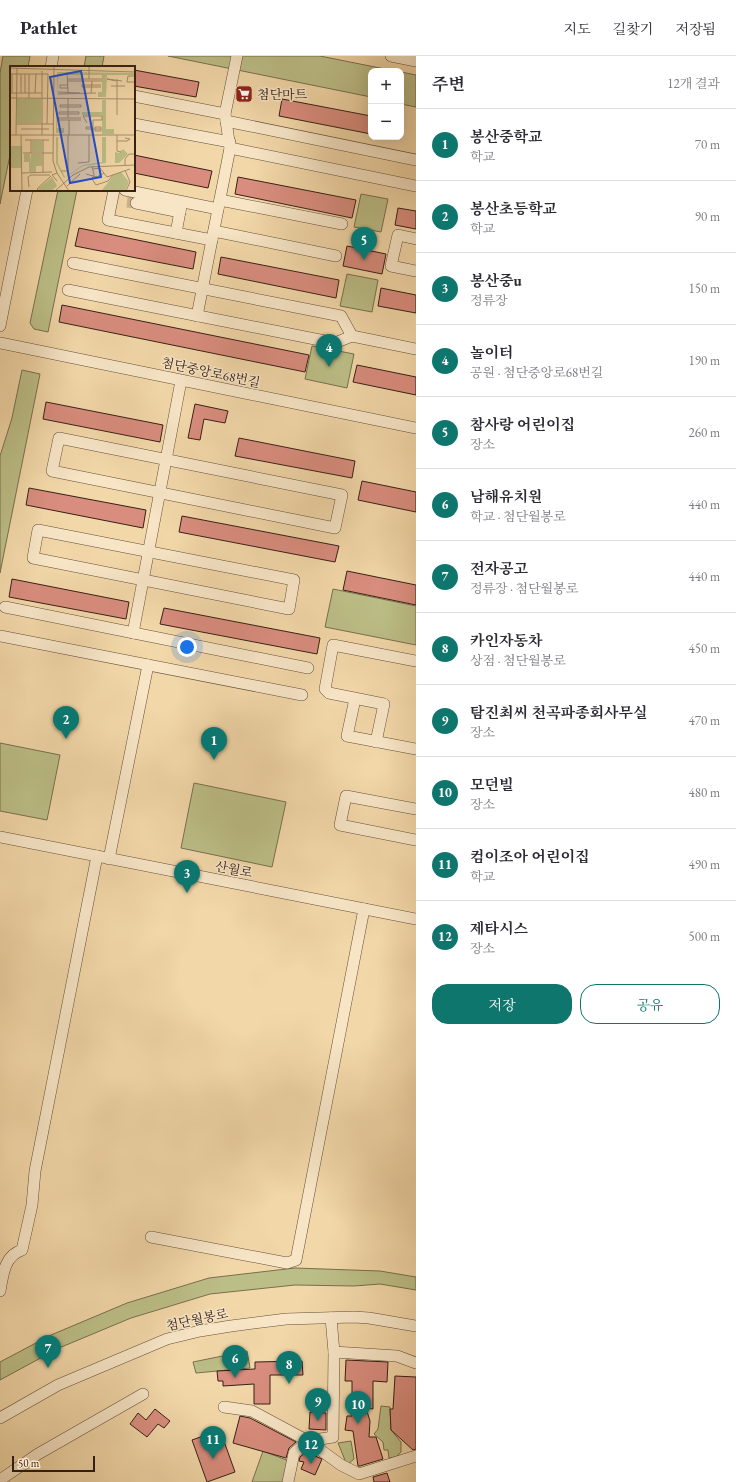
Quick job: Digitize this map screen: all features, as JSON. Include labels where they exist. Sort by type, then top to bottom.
[{"type":"street","points":[[51,66],[53,56]]},
{"type":"street","points":[[197,316],[230,145],[226,117],[237,56]]},
{"type":"street","points":[[390,56],[416,61]]},
{"type":"street","points":[[135,96],[416,160]]},
{"type":"street","points":[[135,124],[416,186]]},
{"type":"street","points":[[0,326],[27,191]]},
{"type":"street","points":[[114,191],[108,220],[176,233],[213,236],[336,256]]},
{"type":"street","points":[[128,191],[181,207]]},
{"type":"street","points":[[136,203],[181,207],[219,204],[342,224]]},
{"type":"street","points":[[176,233],[181,207]]},
{"type":"street","points":[[416,239],[398,235],[391,266],[416,270]]},
{"type":"street","points":[[73,263],[340,316],[352,336]]},
{"type":"street","points":[[68,290],[335,343],[352,336],[416,349]]},
{"type":"street","name":"첨단중앙로68번길","points":[[0,343],[416,428]]},
{"type":"street","points":[[133,633],[181,381]]},
{"type":"street","points":[[59,438],[166,460],[342,495],[336,528],[52,471],[59,438]]},
{"type":"street","points":[[38,530],[148,552],[294,580],[289,609],[33,558],[38,530]]},
{"type":"street","points":[[5,607],[308,668]]},
{"type":"street","points":[[0,636],[302,695]]},
{"type":"street","points":[[376,742],[384,704],[329,693],[324,689],[333,644],[416,661]]},
{"type":"street","points":[[109,859],[148,665]]},
{"type":"street","points":[[355,699],[347,736],[416,749]]},
{"type":"street","points":[[416,809],[346,796],[340,825],[416,840]]},
{"type":"street","name":"산월로","points":[[0,837],[416,919]]},
{"type":"street","points":[[0,1291],[8,1260],[12,1255],[22,1250],[32,1204],[35,1171],[97,856]]},
{"type":"street","points":[[151,1237],[287,1263],[296,1260],[364,909]]},
{"type":"street","points":[[288,1482],[294,1453],[308,1441],[333,1437],[334,1352],[331,1318]]},
{"type":"street","name":"첨단월봉로","points":[[0,1418],[58,1385],[167,1339],[230,1326],[286,1319],[369,1318],[416,1326]]},
{"type":"street","points":[[334,1352],[397,1356],[416,1363]]},
{"type":"street","points":[[0,1480],[38,1454],[143,1394]]},
{"type":"street","points":[[224,1407],[252,1411],[308,1441],[341,1465],[359,1474],[416,1456]]},
{"type":"green space","points":[[3,56],[30,56],[28,66],[10,66],[10,155],[0,204],[0,73]]},
{"type":"green space","points":[[86,56],[104,56],[102,66],[84,66]]},
{"type":"green space","points":[[168,56],[320,56],[380,68],[368,68],[368,96]]},
{"type":"green space","points":[[404,73],[416,75],[416,107],[404,105]]},
{"type":"green space","points":[[58,191],[77,191],[48,332],[34,329],[30,323]]},
{"type":"green space","points":[[361,194],[388,199],[381,232],[354,227]]},
{"type":"green space","points":[[347,274],[378,280],[372,312],[340,306]]},
{"type":"green space","points":[[312,346],[354,354],[347,388],[305,379]]},
{"type":"green space","points":[[22,370],[40,374],[0,573],[0,456],[12,418]]},
{"type":"green space","points":[[333,589],[416,606],[416,645],[325,627]]},
{"type":"green space","points":[[0,743],[60,755],[47,820],[0,811]]},
{"type":"green space","points":[[194,783],[286,802],[272,867],[181,848]]},
{"type":"green space","points":[[295,1268],[380,1271],[416,1277],[416,1290],[380,1284],[354,1286],[295,1285],[210,1294],[131,1318],[59,1348],[0,1380],[0,1362],[51,1335],[127,1303],[209,1278]]},
{"type":"green space","points":[[247,1351],[250,1368],[196,1373],[193,1362]]},
{"type":"green space","points":[[381,1406],[390,1407],[391,1430],[401,1442],[401,1452],[396,1457],[389,1458],[388,1450],[384,1450],[383,1442],[374,1434],[378,1429]]},
{"type":"green space","points":[[351,1441],[354,1459],[347,1465],[338,1443]]},
{"type":"green space","points":[[263,1451],[289,1461],[284,1482],[252,1482]]},
{"type":"building","points":[[135,70],[199,82],[196,97],[135,86]]},
{"type":"building","points":[[282,99],[368,115],[368,133],[279,116]]},
{"type":"building","points":[[135,155],[212,171],[208,188],[135,173]]},
{"type":"building","points":[[238,177],[356,200],[352,218],[235,194]]},
{"type":"building","points":[[398,208],[416,211],[416,229],[395,225]]},
{"type":"building","points":[[79,228],[196,252],[193,269],[75,246]]},
{"type":"building","points":[[347,246],[386,254],[382,274],[343,266]]},
{"type":"building","points":[[221,257],[339,280],[336,298],[218,274]]},
{"type":"building","points":[[381,288],[416,295],[416,313],[378,306]]},
{"type":"building","points":[[62,305],[309,355],[305,372],[59,322]]},
{"type":"building","points":[[357,365],[416,377],[416,395],[353,382]]},
{"type":"building","points":[[46,402],[163,425],[160,442],[43,419]]},
{"type":"building","points":[[195,404],[228,411],[225,423],[204,419],[200,440],[188,438]]},
{"type":"building","points":[[239,438],[355,461],[352,478],[235,456]]},
{"type":"building","points":[[362,481],[416,492],[416,512],[358,500]]},
{"type":"building","points":[[29,488],[146,510],[143,528],[26,505]]},
{"type":"building","points":[[182,516],[339,546],[335,562],[179,532]]},
{"type":"building","points":[[347,571],[416,585],[416,605],[343,590]]},
{"type":"building","points":[[12,579],[129,602],[126,619],[9,597]]},
{"type":"building","points":[[164,608],[320,638],[317,654],[160,624]]},
{"type":"building","points":[[346,1360],[388,1362],[387,1382],[373,1381],[373,1409],[366,1408],[370,1421],[369,1437],[376,1437],[383,1459],[360,1466],[358,1466],[353,1431],[345,1430],[347,1416],[352,1416],[352,1381],[345,1381]]},
{"type":"building","points":[[302,1361],[303,1375],[270,1375],[270,1404],[254,1404],[254,1384],[223,1386],[223,1381],[218,1381],[217,1371],[255,1369],[255,1362]]},
{"type":"building","points":[[395,1376],[416,1377],[416,1449],[413,1450],[391,1430],[390,1409],[393,1409]]},
{"type":"building","points":[[155,1409],[170,1421],[164,1428],[158,1424],[147,1437],[130,1424],[138,1413],[146,1420]]},
{"type":"building","points":[[310,1412],[326,1413],[326,1430],[309,1429]]},
{"type":"building","points":[[240,1416],[250,1418],[296,1442],[289,1448],[286,1458],[233,1443]]},
{"type":"building","points":[[220,1430],[235,1472],[207,1482],[192,1440]]},
{"type":"building","points":[[306,1452],[322,1459],[315,1475],[301,1469],[304,1462],[299,1461],[300,1457]]},
{"type":"building","points":[[387,1473],[390,1482],[374,1482],[373,1477]]},
{"type":"tunnel","points":[[127,202],[136,203]]},
{"type":"place","name":"첨단마트","points":[[244,94]]},
{"type":"place","name":"참사랑 어린이집","points":[[364,260]]},
{"type":"place","name":"놀이터","points":[[329,367]]},
{"type":"place","name":"봉산초등학교","points":[[66,739]]},
{"type":"place","name":"봉산중학교","points":[[214,760]]},
{"type":"place","name":"봉산중u","points":[[187,893]]},
{"type":"place","name":"전자공고","points":[[48,1368]]},
{"type":"place","name":"남해유치원","points":[[235,1378]]},
{"type":"place","name":"카인자동차","points":[[289,1384]]},
{"type":"place","name":"탐진최씨 천곡파종회사무실","points":[[318,1421]]},
{"type":"place","name":"모던빌","points":[[358,1424]]},
{"type":"place","name":"컴이조아 어린이집","points":[[213,1459]]},
{"type":"place","name":"제타시스","points":[[311,1464]]}]
